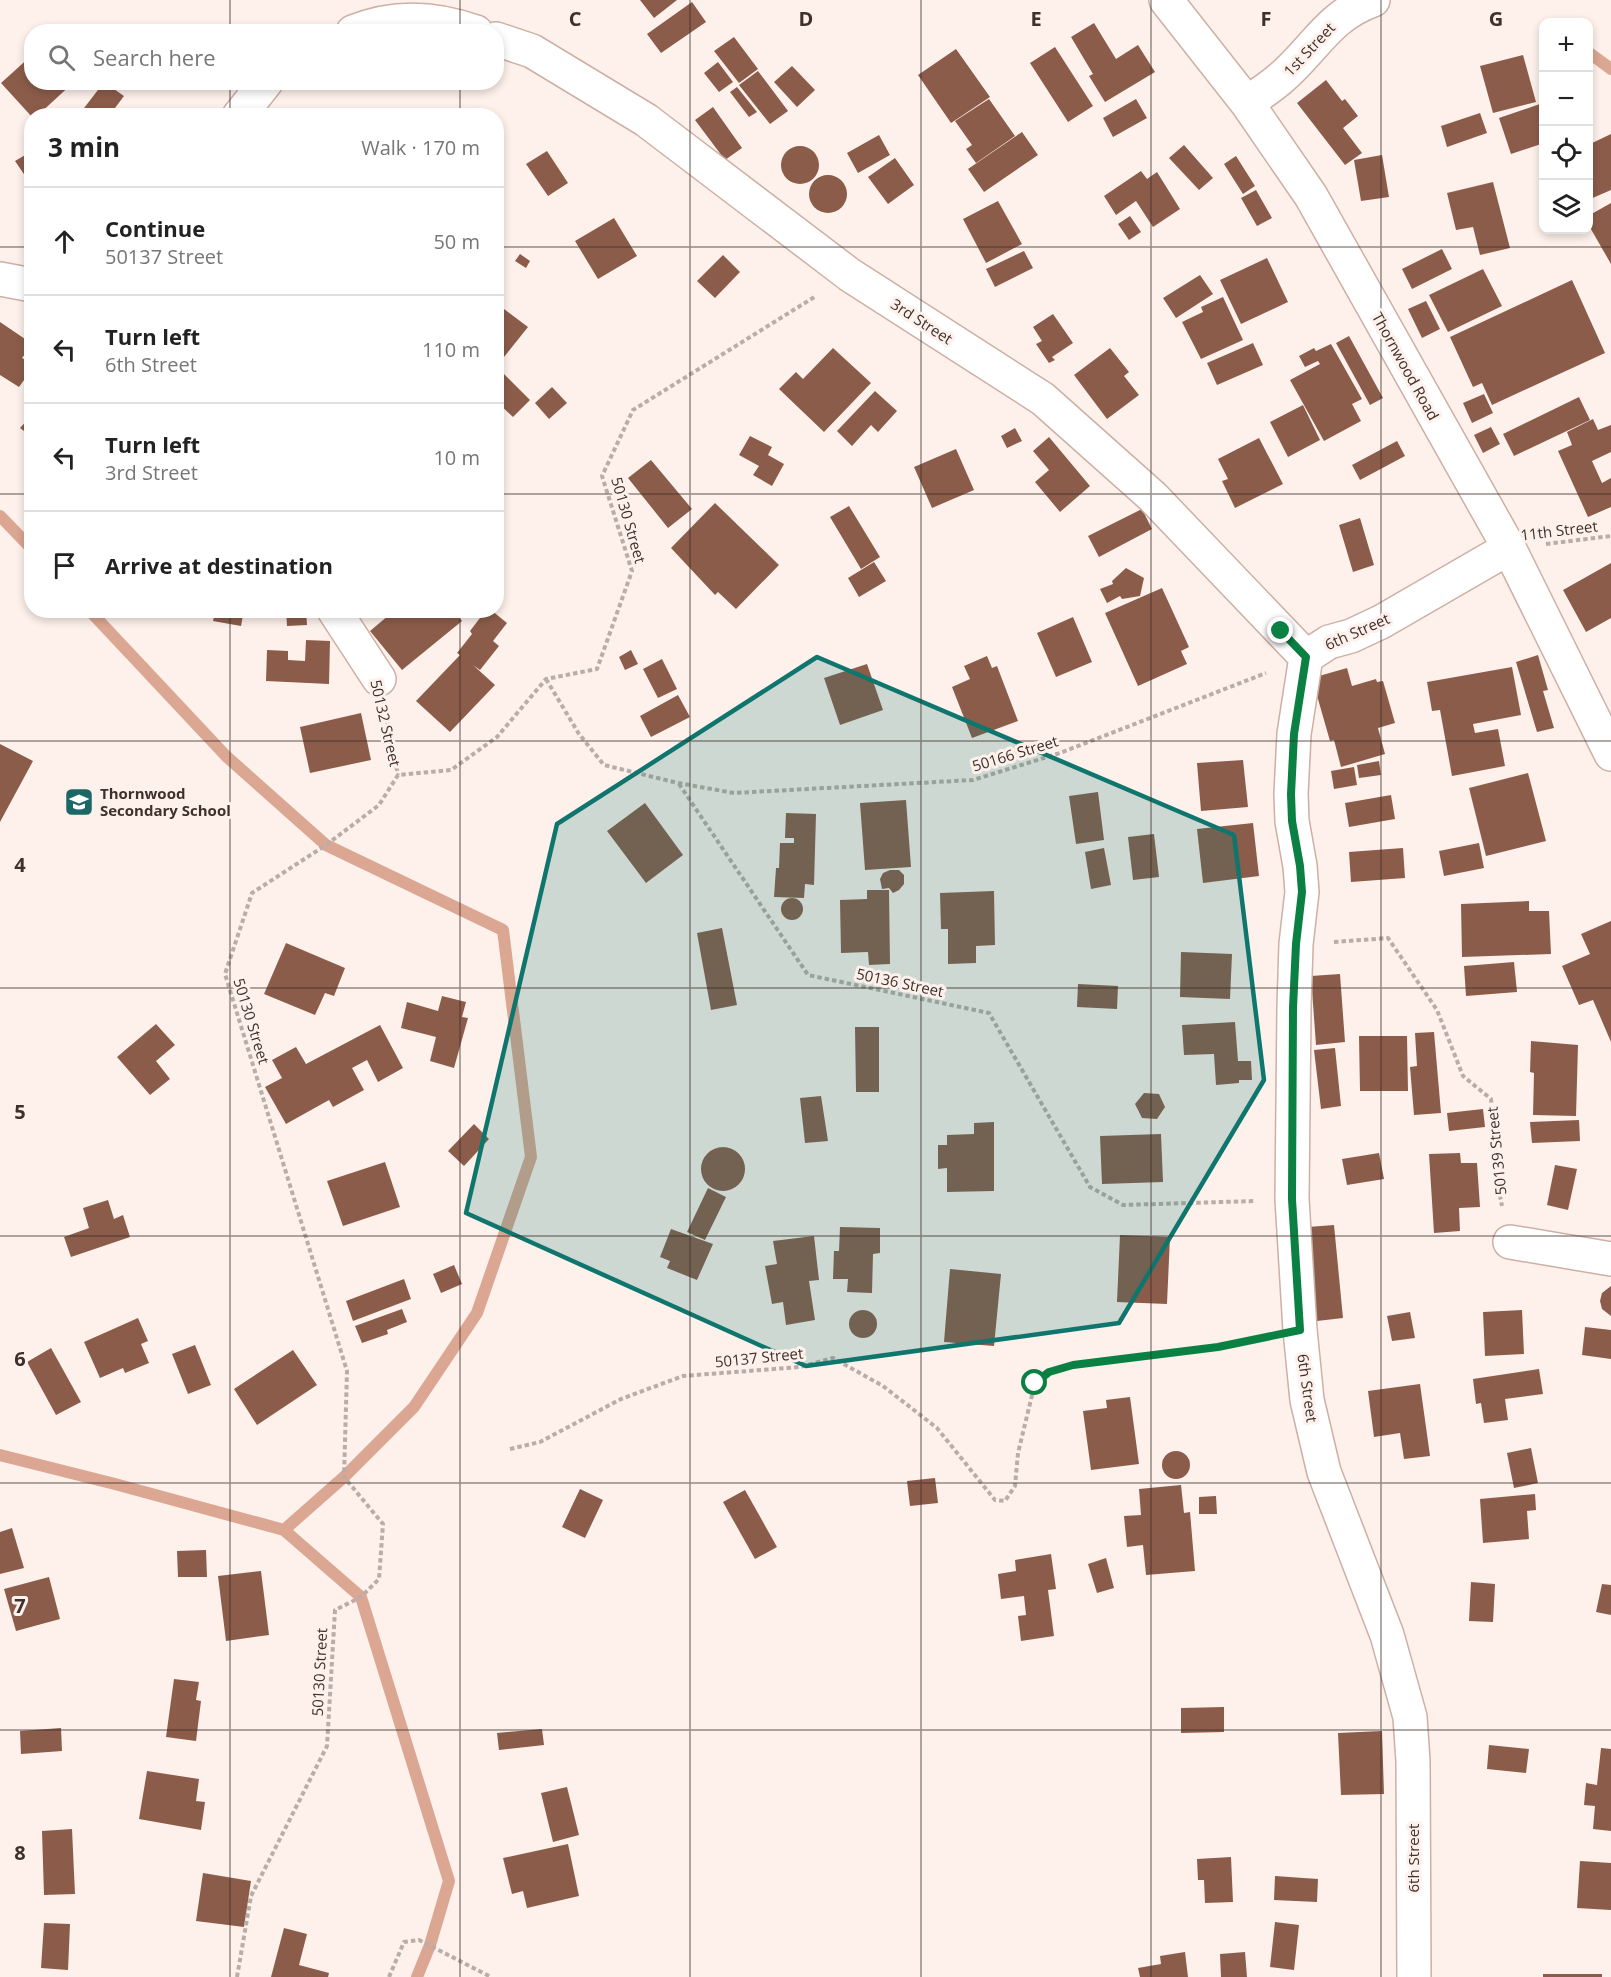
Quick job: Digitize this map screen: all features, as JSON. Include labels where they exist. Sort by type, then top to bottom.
[{"type":"street","name":"Thornwood Road","points":[[1166,0],[1247,103],[1311,196],[1509,548],[1611,754]]},
{"type":"street","name":"1st Street","points":[[1247,103],[1281,78],[1337,18],[1373,0]]},
{"type":"street","points":[[375,24],[404,18],[450,24]]},
{"type":"street","name":"3rd Street","points":[[504,42],[532,51],[646,120],[850,275],[1043,399],[1153,497],[1306,657]]},
{"type":"street","points":[[245,108],[260,90]]},
{"type":"street","points":[[0,279],[24,284]]},
{"type":"street","name":"6th Street","points":[[1414,1977],[1413,1761],[1410,1717],[1387,1635],[1324,1472],[1307,1400],[1300,1330],[1292,1199],[1296,944],[1302,892],[1292,821],[1294,734],[1306,657],[1329,642],[1351,636],[1381,622],[1509,548]]},
{"type":"street","name":"50132 Street","points":[[339,618],[379,679]]},
{"type":"street","points":[[1510,1242],[1611,1259]]},
{"type":"path","name":"50130 Street","points":[[546,679],[597,669],[632,572],[602,476],[633,410],[850,275]]},
{"type":"path","name":"11th Street","points":[[1509,548],[1611,536]]},
{"type":"path","name":"50166 Street","points":[[678,783],[734,793],[973,780],[1060,753],[1306,657]]},
{"type":"path","name":"50132 Street","points":[[379,679],[398,775]]},
{"type":"path","points":[[398,775],[451,770],[497,737],[546,679],[579,734],[604,765],[678,783]]},
{"type":"path","name":"50130 Street","points":[[237,1977],[251,1896],[327,1746],[335,1610],[361,1597],[379,1579],[383,1524],[344,1477],[347,1371],[225,974],[252,893],[326,845],[379,806],[398,775]]},
{"type":"path","name":"50136 Street","points":[[678,783],[808,975],[989,1013],[1090,1187],[1123,1205],[1292,1199]]},
{"type":"path","name":"50139 Street","points":[[1296,944],[1388,938],[1437,1010],[1463,1076],[1491,1099],[1497,1180],[1510,1242]]},
{"type":"path","name":"50137 Street","points":[[510,1449],[540,1442],[621,1399],[683,1376],[800,1367],[833,1359],[882,1386],[937,1428],[995,1500],[1005,1501],[1015,1486],[1018,1453],[1035,1383],[1049,1372],[1073,1365],[1218,1347],[1300,1330]]},
{"type":"path","points":[[388,1977],[404,1942],[419,1940],[492,1977]]},
{"type":"highlighted area","points":[[817,657],[1234,835],[1264,1080],[1119,1323],[806,1366],[466,1213],[557,824]]},
{"type":"building","points":[[640,0],[677,0],[654,18]]},
{"type":"building","points":[[692,2],[706,22],[661,53],[647,34]]},
{"type":"building","points":[[1094,23],[1116,59],[1138,45],[1155,72],[1105,102],[1089,76],[1093,74],[1071,37]]},
{"type":"building","points":[[734,37],[758,69],[739,83],[714,51]]},
{"type":"building","points":[[1055,47],[1093,106],[1068,122],[1030,63]]},
{"type":"building","points":[[956,49],[990,97],[951,123],[918,75]]},
{"type":"building","points":[[1523,55],[1536,102],[1493,113],[1480,66]]},
{"type":"building","points":[[24,62],[24,90],[65,90],[46,108],[24,108],[1,83]]},
{"type":"building","points":[[718,62],[733,82],[719,92],[704,73]]},
{"type":"building","points":[[792,66],[815,90],[797,107],[774,82]]},
{"type":"building","points":[[758,71],[788,111],[770,124],[739,85]]},
{"type":"building","points":[[1326,80],[1342,101],[1345,99],[1358,116],[1343,128],[1362,153],[1345,165],[1297,103]]},
{"type":"building","points":[[737,87],[757,112],[749,117],[730,92]]},
{"type":"building","points":[[98,90],[115,90],[124,96],[115,108],[84,108]]},
{"type":"building","points":[[989,99],[1015,136],[976,163],[966,149],[972,145],[955,121]]},
{"type":"building","points":[[1136,99],[1147,118],[1113,137],[1103,118]]},
{"type":"building","points":[[1539,104],[1539,145],[1511,154],[1499,118]]},
{"type":"building","points":[[713,107],[742,148],[725,160],[695,120]]},
{"type":"building","points":[[1480,113],[1487,133],[1447,147],[1441,126]]},
{"type":"building","points":[[1022,132],[1038,155],[984,192],[968,169]]},
{"type":"building","points":[[1611,134],[1611,190],[1593,198],[1593,180],[1593,143]]},
{"type":"building","points":[[879,135],[890,155],[858,173],[847,153]]},
{"type":"building","points":[[1184,145],[1213,178],[1199,190],[1169,158]]},
{"type":"building","points":[[800,146],[814,151],[819,165],[814,179],[800,184],[786,179],[781,165],[786,151]]},
{"type":"building","points":[[547,151],[568,183],[548,196],[526,164]]},
{"type":"building","points":[[1382,155],[1389,197],[1361,201],[1354,160]]},
{"type":"building","points":[[24,156],[24,174],[15,161]]},
{"type":"building","points":[[1236,156],[1255,186],[1243,194],[1224,164]]},
{"type":"building","points":[[895,158],[914,185],[888,204],[868,177]]},
{"type":"building","points":[[1141,171],[1147,179],[1157,172],[1180,209],[1153,227],[1136,201],[1116,215],[1104,196]]},
{"type":"building","points":[[828,175],[841,181],[847,194],[841,207],[828,213],[815,207],[809,194],[815,181]]},
{"type":"building","points":[[1493,182],[1510,248],[1480,255],[1473,227],[1456,230],[1447,193]]},
{"type":"building","points":[[1256,190],[1272,218],[1257,226],[1241,198]]},
{"type":"building","points":[[998,201],[1022,244],[986,263],[963,219]]},
{"type":"building","points":[[1611,203],[1611,264],[1593,233],[1593,213]]},
{"type":"building","points":[[1130,216],[1141,232],[1129,240],[1118,224]]},
{"type":"building","points":[[614,218],[637,256],[598,279],[575,241]]},
{"type":"building","points":[[1442,249],[1452,269],[1412,289],[1402,269]]},
{"type":"building","points":[[1024,251],[1033,268],[995,287],[986,269]]},
{"type":"building","points":[[520,254],[530,261],[526,268],[515,261]]},
{"type":"building","points":[[723,255],[740,272],[715,298],[697,281]]},
{"type":"building","points":[[1267,258],[1288,302],[1241,324],[1220,280]]},
{"type":"building","points":[[1483,269],[1502,306],[1448,332],[1429,295]]},
{"type":"building","points":[[1200,275],[1213,294],[1176,318],[1163,298]]},
{"type":"building","points":[[1572,280],[1605,353],[1492,405],[1482,383],[1473,387],[1450,337]]},
{"type":"building","points":[[1223,297],[1243,340],[1201,359],[1182,322],[1203,312],[1201,307]]},
{"type":"building","points":[[1426,301],[1440,329],[1422,338],[1408,309]]},
{"type":"building","points":[[504,309],[528,327],[504,357]]},
{"type":"building","points":[[1053,314],[1073,343],[1052,357],[1055,360],[1049,363],[1036,344],[1042,341],[1033,327]]},
{"type":"building","points":[[0,322],[24,338],[22,358],[24,359],[24,380],[19,387],[0,375]]},
{"type":"building","points":[[1349,336],[1383,398],[1370,405],[1336,343]]},
{"type":"building","points":[[1253,343],[1263,365],[1217,385],[1207,363]]},
{"type":"building","points":[[1331,344],[1362,399],[1352,404],[1361,421],[1324,441],[1290,380],[1320,364],[1318,361],[1305,367],[1299,356],[1314,348],[1316,351]]},
{"type":"building","points":[[833,348],[871,383],[824,432],[779,389],[796,372],[803,379]]},
{"type":"building","points":[[1110,348],[1129,372],[1124,376],[1139,395],[1107,419],[1074,375]]},
{"type":"building","points":[[504,374],[530,400],[513,417],[504,409]]},
{"type":"building","points":[[552,387],[567,403],[549,419],[535,403]]},
{"type":"building","points":[[875,391],[897,411],[878,432],[871,425],[852,446],[837,431]]},
{"type":"building","points":[[1484,394],[1493,413],[1472,423],[1463,403]]},
{"type":"building","points":[[1579,397],[1590,420],[1514,456],[1503,434]]},
{"type":"building","points":[[1303,405],[1320,440],[1288,457],[1270,422]]},
{"type":"building","points":[[1593,419],[1598,430],[1611,425],[1611,452],[1592,461],[1602,483],[1611,478],[1611,507],[1588,517],[1558,451],[1572,445],[1567,432]]},
{"type":"building","points":[[1491,427],[1500,444],[1483,453],[1474,435]]},
{"type":"building","points":[[1015,428],[1022,441],[1007,448],[1001,436]]},
{"type":"building","points":[[750,436],[772,447],[768,455],[784,464],[772,486],[753,475],[759,466],[739,455]]},
{"type":"building","points":[[1049,437],[1090,486],[1060,512],[1035,482],[1049,470],[1033,451]]},
{"type":"building","points":[[1259,438],[1283,484],[1235,508],[1222,481],[1228,479],[1218,459]]},
{"type":"building","points":[[1397,441],[1405,456],[1360,480],[1352,465]]},
{"type":"building","points":[[956,449],[974,490],[932,508],[914,467]]},
{"type":"building","points":[[651,460],[692,509],[668,528],[628,478]]},
{"type":"building","points":[[715,503],[779,565],[736,609],[718,592],[715,595],[671,548]]},
{"type":"building","points":[[849,506],[880,557],[861,569],[830,517]]},
{"type":"building","points":[[1142,509],[1152,529],[1099,557],[1088,536]]},
{"type":"building","points":[[1360,518],[1374,565],[1353,572],[1339,525]]},
{"type":"building","points":[[874,562],[886,581],[859,597],[848,578]]},
{"type":"building","points":[[1611,563],[1611,618],[1586,632],[1563,590]]},
{"type":"building","points":[[1126,568],[1144,578],[1140,596],[1122,599],[1120,596],[1107,603],[1100,589],[1113,584],[1112,581]]},
{"type":"building","points":[[1162,588],[1189,647],[1181,651],[1187,664],[1138,686],[1105,613]]},
{"type":"building","points":[[1073,617],[1092,662],[1056,677],[1037,633]]},
{"type":"building","points":[[214,618],[242,618],[241,626],[213,621]]},
{"type":"building","points":[[286,618],[307,618],[307,625],[287,626]]},
{"type":"building","points":[[385,618],[460,618],[462,621],[402,670],[370,631]]},
{"type":"building","points":[[480,618],[501,618],[507,623],[493,641],[499,646],[480,670],[473,665],[495,685],[450,732],[416,701],[460,655],[457,653],[472,634],[470,631]]},
{"type":"building","points":[[306,640],[330,641],[329,684],[266,681],[267,650],[288,651],[288,660],[305,661]]},
{"type":"building","points":[[631,650],[638,664],[625,670],[619,657]]},
{"type":"building","points":[[1538,655],[1548,690],[1543,691],[1554,728],[1537,732],[1516,662]]},
{"type":"building","points":[[987,656],[992,668],[997,666],[1018,721],[972,738],[952,687],[970,679],[964,666]]},
{"type":"building","points":[[662,659],[677,689],[658,698],[643,669]]},
{"type":"building","points":[[867,664],[883,710],[840,725],[824,678]]},
{"type":"building","points":[[1512,667],[1521,715],[1473,724],[1475,733],[1498,729],[1505,766],[1452,776],[1440,710],[1432,711],[1427,682]]},
{"type":"building","points":[[1347,668],[1352,686],[1376,679],[1377,682],[1383,681],[1395,723],[1378,728],[1385,754],[1341,767],[1334,740],[1330,741],[1312,678]]},
{"type":"building","points":[[678,695],[690,717],[651,737],[640,716]]},
{"type":"building","points":[[361,713],[371,760],[310,773],[300,727]]},
{"type":"building","points":[[0,744],[33,761],[0,822]]},
{"type":"building","points":[[1243,760],[1248,807],[1201,811],[1197,763]]},
{"type":"building","points":[[1379,761],[1381,775],[1359,778],[1357,765]]},
{"type":"building","points":[[1354,767],[1357,785],[1334,789],[1331,771]]},
{"type":"building","points":[[1528,773],[1546,841],[1486,856],[1469,788]]},
{"type":"building","points":[[1098,792],[1104,840],[1076,844],[1069,796]]},
{"type":"building","points":[[1391,795],[1395,819],[1349,827],[1345,803]]},
{"type":"building","points":[[906,800],[911,867],[865,870],[860,803]]},
{"type":"building","points":[[645,803],[683,855],[646,883],[607,831]]},
{"type":"building","points":[[786,813],[816,814],[814,885],[805,884],[804,898],[774,897],[780,843],[794,843],[794,838],[785,838]]},
{"type":"building","points":[[1253,823],[1259,876],[1203,883],[1197,829]]},
{"type":"building","points":[[1154,834],[1159,877],[1133,880],[1128,837]]},
{"type":"building","points":[[1479,843],[1484,868],[1444,876],[1439,851]]},
{"type":"building","points":[[1104,848],[1111,885],[1091,889],[1085,852]]},
{"type":"building","points":[[1403,848],[1405,878],[1351,882],[1349,852]]},
{"type":"building","points":[[899,870],[904,875],[904,884],[893,893],[889,888],[882,889],[880,879],[883,873]]},
{"type":"building","points":[[867,890],[889,890],[890,964],[869,965],[868,952],[841,953],[840,900],[867,899]]},
{"type":"building","points":[[994,891],[995,945],[976,946],[976,963],[948,964],[948,929],[941,929],[940,893]]},
{"type":"building","points":[[788,898],[796,898],[803,905],[803,913],[796,920],[788,920],[781,913],[781,905]]},
{"type":"building","points":[[1529,901],[1529,911],[1549,911],[1551,954],[1462,957],[1461,904]]},
{"type":"building","points":[[1611,921],[1611,1042],[1593,1000],[1579,1005],[1562,966],[1590,954],[1581,934]]},
{"type":"building","points":[[722,928],[737,1005],[711,1010],[697,933]]},
{"type":"building","points":[[286,943],[345,968],[334,996],[325,993],[315,1015],[264,994]]},
{"type":"building","points":[[1181,952],[1232,954],[1230,999],[1180,997]]},
{"type":"building","points":[[1514,962],[1517,992],[1466,996],[1464,966]]},
{"type":"building","points":[[1340,974],[1345,1042],[1316,1045],[1311,976]]},
{"type":"building","points":[[1078,984],[1118,986],[1117,1009],[1077,1007]]},
{"type":"building","points":[[442,996],[466,1002],[462,1017],[468,1018],[454,1068],[430,1061],[436,1037],[401,1028],[407,1002],[438,1011]]},
{"type":"building","points":[[1235,1022],[1238,1061],[1251,1061],[1252,1080],[1216,1085],[1214,1054],[1184,1055],[1182,1025]]},
{"type":"building","points":[[156,1024],[175,1045],[156,1061],[170,1079],[150,1095],[117,1057]]},
{"type":"building","points":[[380,1025],[403,1068],[378,1082],[367,1060],[352,1068],[364,1090],[333,1107],[329,1100],[286,1124],[265,1087],[282,1078],[272,1060],[296,1047],[306,1064]]},
{"type":"building","points":[[855,1027],[879,1027],[879,1092],[856,1092]]},
{"type":"building","points":[[1434,1032],[1441,1113],[1414,1115],[1410,1067],[1417,1066],[1415,1033]]},
{"type":"building","points":[[1359,1036],[1407,1036],[1408,1091],[1360,1091]]},
{"type":"building","points":[[1531,1041],[1578,1045],[1576,1116],[1533,1115],[1534,1073],[1530,1072]]},
{"type":"building","points":[[1335,1048],[1341,1106],[1321,1109],[1314,1050]]},
{"type":"building","points":[[1144,1093],[1159,1094],[1165,1107],[1157,1119],[1142,1118],[1135,1104]]},
{"type":"building","points":[[821,1096],[828,1141],[805,1143],[800,1098]]},
{"type":"building","points":[[1483,1109],[1485,1127],[1449,1131],[1447,1113]]},
{"type":"building","points":[[1579,1120],[1580,1141],[1532,1143],[1530,1122]]},
{"type":"building","points":[[994,1122],[994,1191],[947,1192],[947,1168],[938,1169],[938,1145],[947,1145],[947,1135],[974,1134],[974,1123]]},
{"type":"building","points":[[474,1124],[489,1139],[464,1166],[448,1151]]},
{"type":"building","points":[[1161,1134],[1163,1182],[1102,1184],[1100,1136]]},
{"type":"building","points":[[723,1147],[732,1148],[739,1153],[744,1160],[744,1178],[739,1185],[732,1190],[723,1191],[714,1190],[707,1185],[702,1178],[701,1169],[702,1160],[707,1153],[714,1148]]},
{"type":"building","points":[[1379,1153],[1384,1179],[1347,1185],[1342,1159]]},
{"type":"building","points":[[1460,1153],[1461,1163],[1477,1163],[1480,1207],[1459,1208],[1460,1231],[1434,1233],[1429,1154]]},
{"type":"building","points":[[385,1162],[400,1207],[343,1226],[327,1181]]},
{"type":"building","points":[[1555,1165],[1577,1169],[1568,1210],[1547,1205]]},
{"type":"building","points":[[708,1188],[726,1197],[705,1240],[687,1232]]},
{"type":"building","points":[[108,1200],[114,1219],[123,1215],[130,1237],[71,1257],[64,1237],[89,1228],[83,1208]]},
{"type":"building","points":[[1334,1225],[1343,1318],[1317,1321],[1308,1227]]},
{"type":"building","points":[[840,1227],[880,1228],[880,1253],[873,1254],[872,1293],[847,1292],[848,1279],[833,1279],[834,1251],[839,1251]]},
{"type":"building","points":[[671,1229],[713,1244],[697,1280],[667,1268],[670,1261],[660,1257]]},
{"type":"building","points":[[1120,1235],[1170,1237],[1167,1304],[1117,1302]]},
{"type":"building","points":[[814,1236],[819,1280],[809,1281],[815,1320],[786,1325],[783,1302],[772,1304],[765,1266],[777,1264],[773,1241]]},
{"type":"building","points":[[454,1265],[462,1284],[441,1293],[433,1274]]},
{"type":"building","points":[[950,1269],[1001,1274],[994,1346],[944,1342]]},
{"type":"building","points":[[404,1279],[411,1299],[353,1321],[346,1301]]},
{"type":"building","points":[[1611,1286],[1611,1316],[1602,1309],[1600,1301],[1602,1293]]},
{"type":"building","points":[[402,1309],[407,1322],[387,1330],[388,1334],[362,1343],[355,1326]]},
{"type":"building","points":[[863,1310],[873,1314],[877,1324],[873,1334],[863,1338],[853,1334],[849,1324],[853,1314]]},
{"type":"building","points":[[1522,1310],[1524,1354],[1485,1356],[1483,1312]]},
{"type":"building","points":[[1410,1312],[1415,1338],[1392,1341],[1387,1316]]},
{"type":"building","points":[[138,1318],[148,1341],[141,1344],[149,1363],[125,1373],[123,1368],[100,1378],[84,1342]]},
{"type":"building","points":[[1585,1327],[1611,1330],[1611,1359],[1582,1355]]},
{"type":"building","points":[[195,1345],[211,1385],[188,1394],[172,1354]]},
{"type":"building","points":[[51,1348],[81,1402],[56,1415],[27,1362]]},
{"type":"building","points":[[293,1350],[317,1385],[257,1425],[234,1389]]},
{"type":"building","points":[[1539,1369],[1543,1394],[1505,1399],[1508,1420],[1484,1423],[1481,1403],[1476,1404],[1473,1379]]},
{"type":"building","points":[[1420,1384],[1430,1456],[1404,1459],[1400,1433],[1374,1437],[1368,1391]]},
{"type":"building","points":[[1130,1397],[1139,1464],[1091,1470],[1083,1411],[1107,1408],[1106,1400]]},
{"type":"building","points":[[1531,1448],[1538,1483],[1514,1488],[1507,1453]]},
{"type":"building","points":[[1176,1451],[1186,1455],[1190,1465],[1186,1475],[1176,1479],[1166,1475],[1162,1465],[1166,1455]]},
{"type":"building","points":[[935,1478],[938,1503],[910,1506],[907,1481]]},
{"type":"building","points":[[1181,1485],[1184,1513],[1190,1512],[1195,1571],[1146,1575],[1143,1545],[1127,1547],[1124,1516],[1141,1515],[1139,1489]]},
{"type":"building","points":[[580,1489],[603,1500],[585,1538],[562,1527]]},
{"type":"building","points":[[745,1490],[777,1547],[755,1559],[723,1502]]},
{"type":"building","points":[[1535,1494],[1536,1510],[1527,1511],[1529,1539],[1483,1543],[1480,1499]]},
{"type":"building","points":[[1216,1496],[1217,1514],[1199,1514],[1199,1497]]},
{"type":"building","points":[[12,1528],[24,1568],[0,1574],[0,1532]]},
{"type":"building","points":[[206,1550],[207,1577],[178,1577],[177,1551]]},
{"type":"building","points":[[1051,1554],[1056,1589],[1048,1590],[1054,1636],[1021,1641],[1018,1616],[1026,1615],[1024,1596],[1001,1599],[998,1574],[1016,1571],[1015,1560]]},
{"type":"building","points":[[1106,1558],[1114,1588],[1097,1593],[1088,1564]]},
{"type":"building","points":[[261,1571],[269,1635],[226,1641],[218,1576]]},
{"type":"building","points":[[49,1577],[60,1619],[16,1631],[4,1589]]},
{"type":"building","points":[[1471,1582],[1495,1584],[1493,1622],[1469,1621]]},
{"type":"building","points":[[1602,1584],[1611,1585],[1611,1615],[1596,1612]]},
{"type":"building","points":[[174,1679],[199,1682],[196,1700],[201,1701],[196,1741],[166,1737]]},
{"type":"building","points":[[1224,1707],[1224,1732],[1181,1733],[1181,1708]]},
{"type":"building","points":[[61,1728],[62,1751],[21,1754],[20,1731]]},
{"type":"building","points":[[542,1729],[544,1745],[499,1750],[497,1733]]},
{"type":"building","points":[[1382,1731],[1384,1794],[1341,1795],[1338,1733]]},
{"type":"building","points":[[1489,1745],[1529,1749],[1526,1773],[1487,1769]]},
{"type":"building","points":[[1601,1748],[1611,1749],[1611,1831],[1593,1829],[1595,1806],[1584,1805],[1586,1783],[1597,1785]]},
{"type":"building","points":[[147,1771],[199,1779],[196,1801],[205,1802],[201,1830],[139,1819]]},
{"type":"building","points":[[567,1787],[579,1835],[553,1842],[541,1793]]},
{"type":"building","points":[[72,1829],[75,1894],[44,1895],[42,1831]]},
{"type":"building","points":[[568,1844],[579,1896],[527,1908],[523,1891],[512,1894],[503,1858]]},
{"type":"building","points":[[1231,1857],[1233,1902],[1205,1903],[1204,1880],[1198,1880],[1197,1859]]},
{"type":"building","points":[[1580,1861],[1611,1863],[1611,1910],[1577,1908]]},
{"type":"building","points":[[203,1873],[251,1881],[244,1927],[196,1921]]},
{"type":"building","points":[[1275,1876],[1318,1879],[1317,1902],[1274,1900]]},
{"type":"building","points":[[1275,1922],[1299,1925],[1294,1970],[1270,1967]]},
{"type":"building","points":[[44,1923],[70,1924],[68,1970],[41,1968]]},
{"type":"building","points":[[284,1928],[307,1934],[299,1965],[329,1973],[328,1977],[271,1977]]},
{"type":"building","points":[[1185,1952],[1188,1977],[1140,1977],[1138,1968],[1161,1964],[1160,1956]]},
{"type":"building","points":[[1245,1952],[1247,1977],[1221,1977],[1220,1954]]},
{"type":"building","points":[[1543,1974],[1602,1974],[1602,1977],[1543,1977]]},
{"type":"waterway","points":[[1593,56],[1611,69]]},
{"type":"waterway","points":[[0,516],[24,541]]},
{"type":"waterway","points":[[97,618],[226,756],[326,845],[503,930],[531,1157],[477,1313],[414,1407],[344,1477],[284,1530]]},
{"type":"waterway","points":[[0,1455],[284,1530],[361,1597],[449,1881],[430,1945],[417,1977]]},
{"type":"place","name":"Thornwood Secondary School","points":[[79,802]]},
{"type":"route","points":[[1035,1383],[1049,1372],[1073,1365],[1218,1347],[1300,1330],[1292,1199],[1293,1008],[1296,944],[1302,892],[1292,821],[1291,794],[1294,734],[1306,657],[1281,631]]}]
